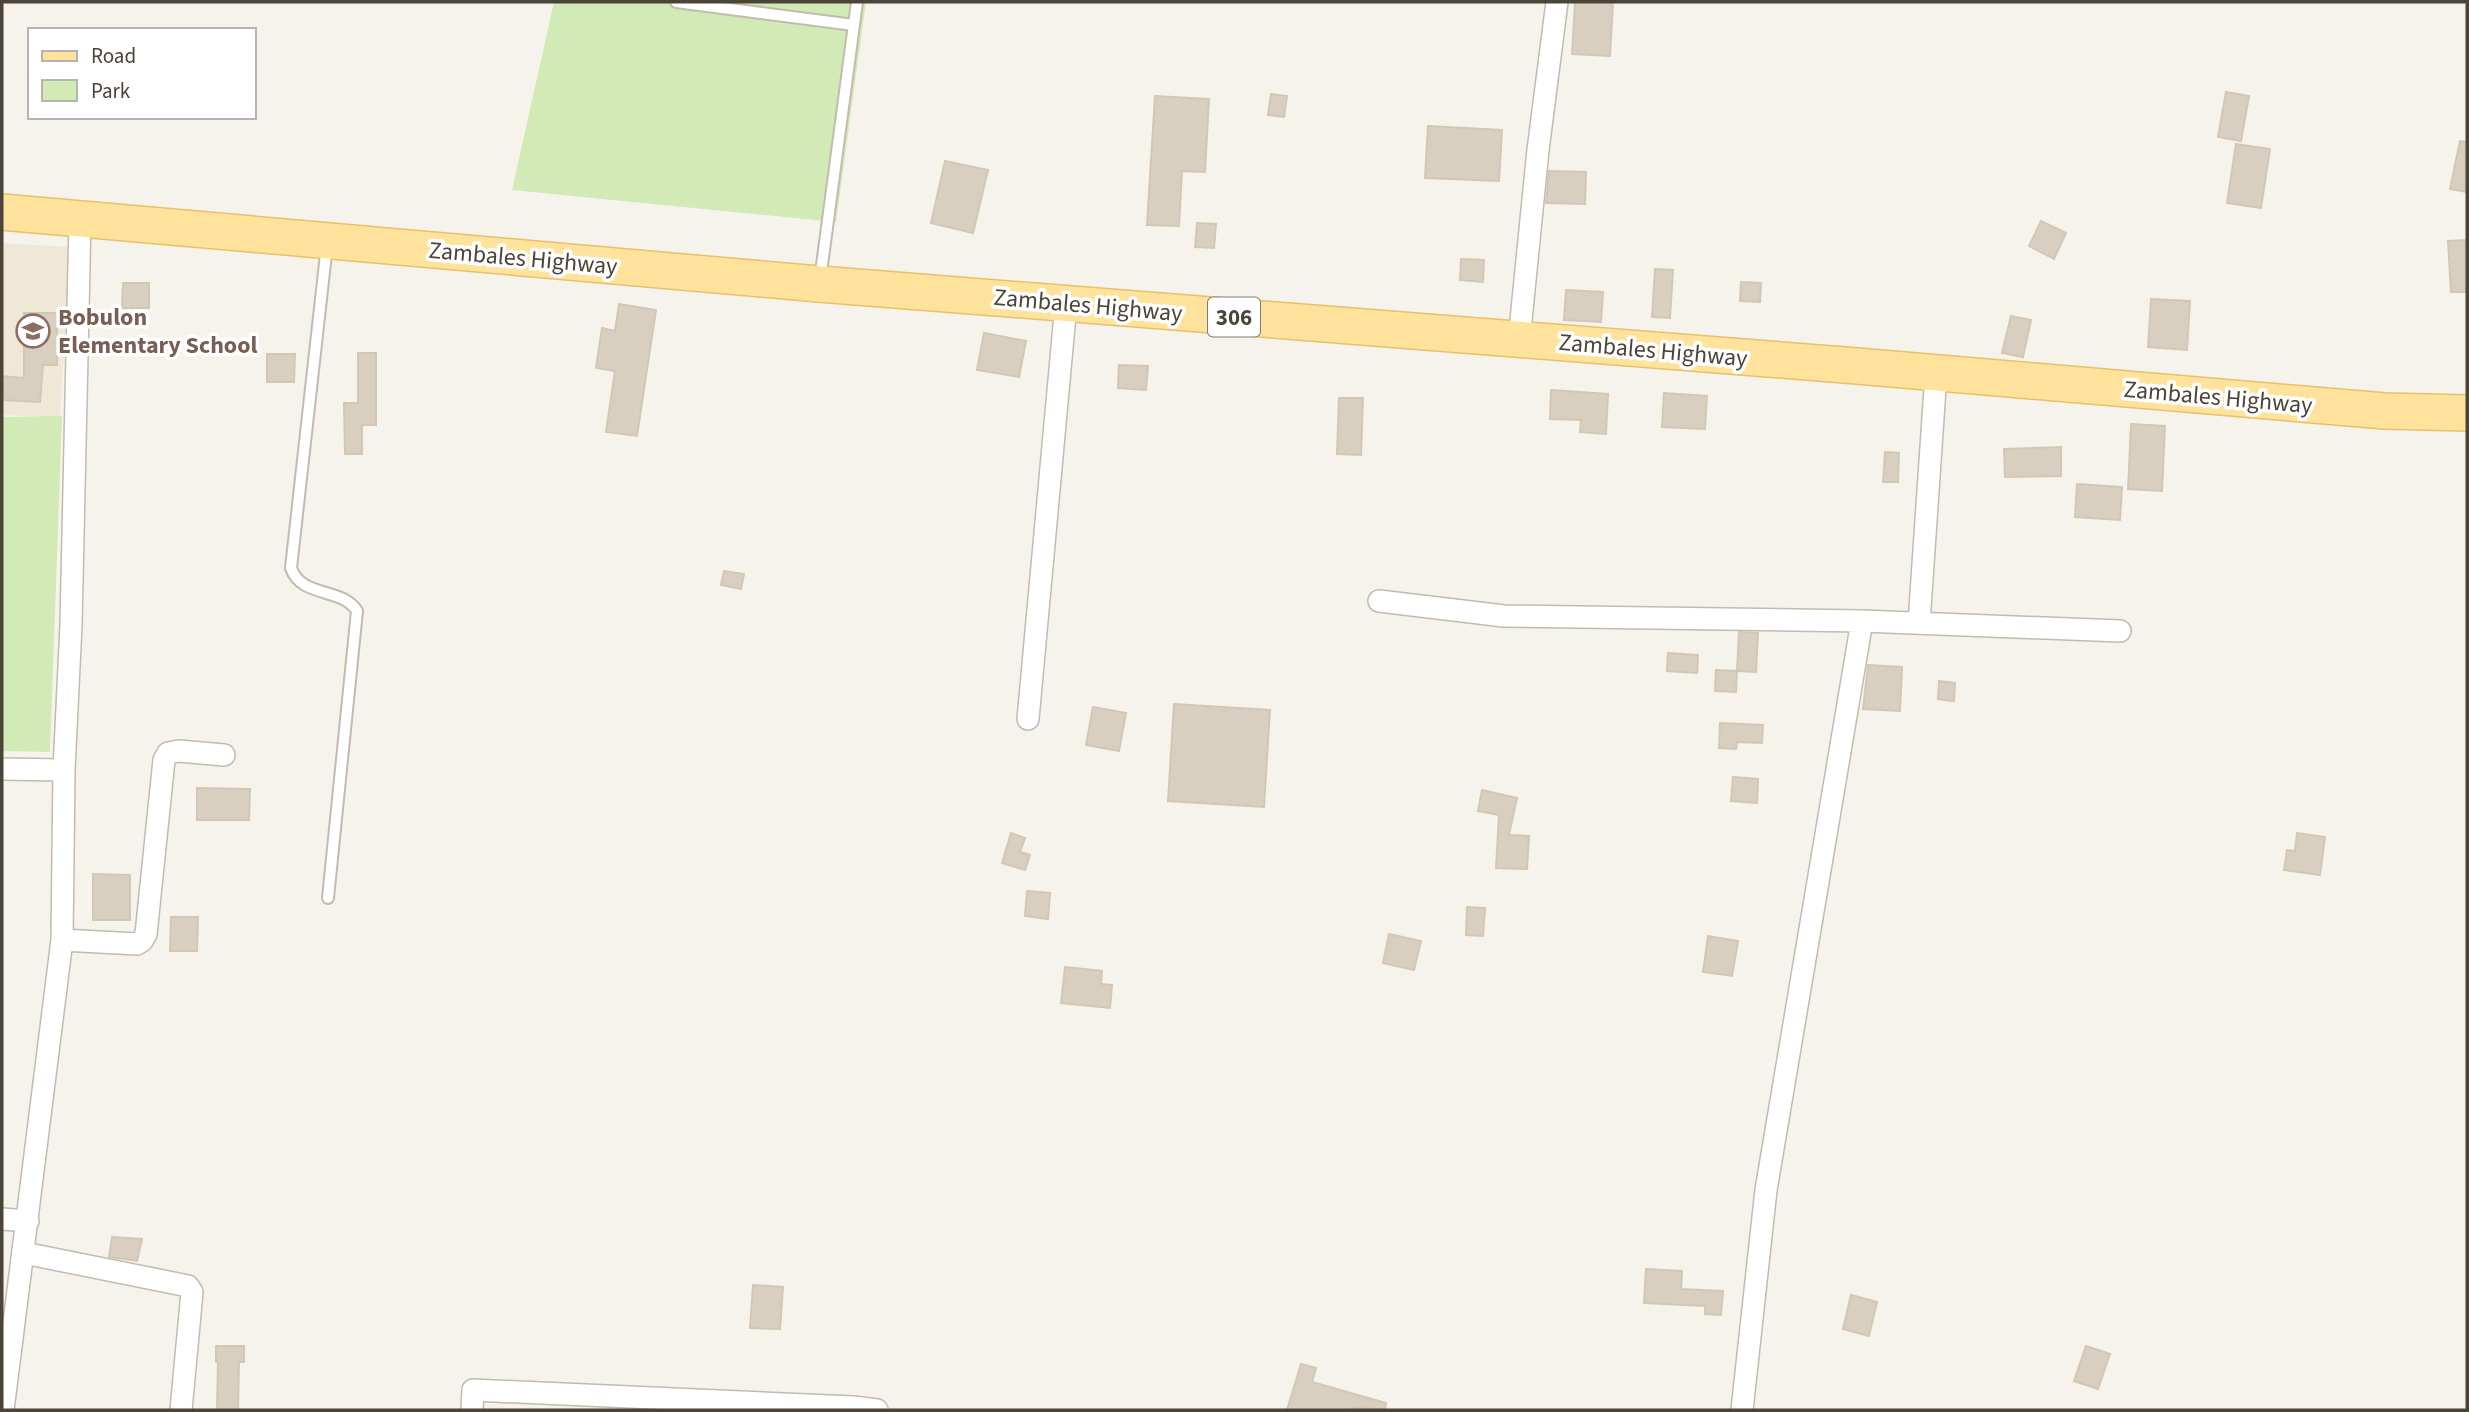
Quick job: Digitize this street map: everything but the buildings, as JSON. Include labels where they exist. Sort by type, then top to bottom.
[{"type":"main road","name":"Zambales Highway","points":[[2,212],[819,284],[2385,411],[2467,413]]},
{"type":"street","points":[[1519,340],[1538,150],[1557,2]]},
{"type":"street","points":[[3,1410],[62,940],[64,770],[71,625],[80,219]]},
{"type":"street","points":[[1028,719],[1066,304]]},
{"type":"street","points":[[1919,623],[1936,374]]},
{"type":"street","points":[[1379,601],[1504,616],[1862,621],[2120,631]]},
{"type":"street","points":[[1742,1410],[1766,1190],[1862,621]]},
{"type":"street","points":[[62,940],[137,944],[142,941],[146,934],[164,760],[168,753],[179,751],[224,755]]},
{"type":"street","points":[[2,769],[64,770]]},
{"type":"street","points":[[2,1219],[28,1221]]},
{"type":"street","points":[[24,1253],[188,1286],[192,1292],[181,1410]]},
{"type":"street","points":[[472,1410],[473,1390],[877,1410]]},
{"type":"lane","points":[[676,2],[854,25]]},
{"type":"lane","points":[[819,284],[858,2]]},
{"type":"lane","points":[[327,241],[291,568],[295,578],[302,584],[352,602],[357,611],[328,898]]},
{"type":"shaded area","name":"Bobulon Elementary School","points":[[2,243],[70,247],[60,418],[2,415]]},
{"type":"green space","points":[[554,2],[866,2],[836,222],[512,190]]},
{"type":"green space","points":[[62,416],[50,752],[2,751],[2,417]]},
{"type":"place","name":"Bobulon Elementary School","points":[[33,331]]}]
